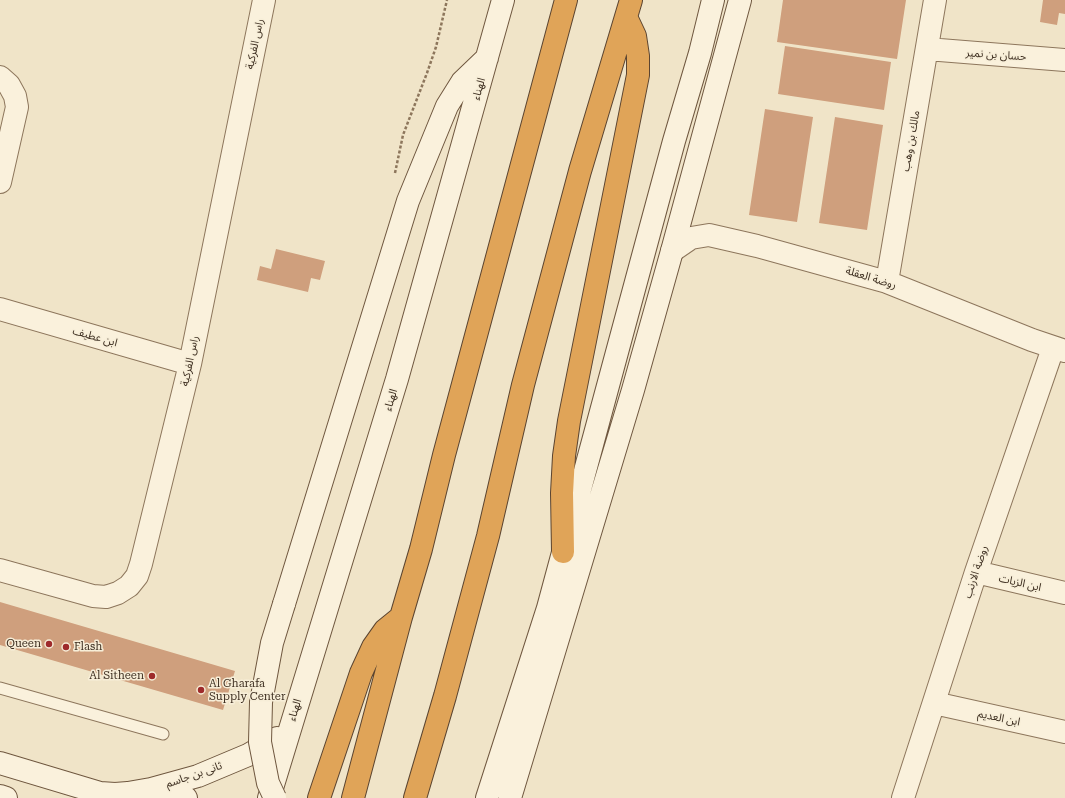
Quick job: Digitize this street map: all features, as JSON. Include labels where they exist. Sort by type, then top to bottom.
[{"type":"highway","points":[[353,798],[401,616],[421,549],[452,425],[566,0]]},
{"type":"highway","points":[[563,552],[562,493],[564,456],[569,421],[638,75],[638,56],[629,9]]},
{"type":"highway","points":[[415,798],[445,696],[486,544],[523,385],[580,171],[629,9]]},
{"type":"highway","points":[[319,798],[361,673],[373,647],[385,630],[401,616]]},
{"type":"main road","name":"راس الفركية","points":[[0,570],[93,596],[106,597],[118,593],[129,586],[137,576],[190,364],[264,0]]},
{"type":"main road","name":"الهناء","points":[[269,798],[397,379],[503,0]]},
{"type":"main road","points":[[487,798],[548,608],[674,141],[700,53],[713,0]]},
{"type":"main road","points":[[510,798],[633,390],[740,0]]},
{"type":"main road","name":"مالك بن وهب","points":[[887,282],[935,0]]},
{"type":"main road","name":"حسان بن نمير","points":[[927,49],[1065,60]]},
{"type":"main road","points":[[275,798],[268,783],[260,742],[261,702],[272,643],[408,201],[447,106],[462,82],[487,58]]},
{"type":"main road","points":[[0,77],[10,85],[15,96],[17,107],[0,182]]},
{"type":"main road","name":"روضة العقلة","points":[[672,251],[691,238],[709,235],[802,258],[887,282],[1059,350]]},
{"type":"main road","name":"ابن عطيف","points":[[0,309],[190,364]]},
{"type":"main road","name":"روضة الارنب","points":[[903,798],[976,572],[1059,350]]},
{"type":"main road","name":"ابن الزيات","points":[[976,572],[1065,593]]},
{"type":"main road","name":"ابن العديم","points":[[934,703],[1065,732]]},
{"type":"main road","name":"ثانى بن جاسم","points":[[0,763],[100,793],[128,793],[151,789],[198,776],[224,766],[289,731]]},
{"type":"main road","points":[[151,789],[186,798]]},
{"type":"main road","points":[[0,796],[6,798]]},
{"type":"lane","points":[[0,688],[163,734]]},
{"type":"path","points":[[394,174],[403,135],[436,47],[447,0]]},
{"type":"building","points":[[783,0],[906,0],[897,59],[777,42]]},
{"type":"building","points":[[1043,0],[1065,0],[1065,14],[1059,13],[1057,25],[1040,22]]},
{"type":"building","points":[[785,46],[891,62],[884,110],[778,94]]},
{"type":"building","points":[[765,109],[813,117],[797,222],[749,215]]},
{"type":"building","points":[[835,117],[883,125],[867,230],[819,223]]},
{"type":"building","points":[[276,249],[325,261],[320,280],[311,278],[308,292],[257,280],[260,266],[271,269]]},
{"type":"building","points":[[0,602],[235,671],[223,710],[0,645]]},
{"type":"place","name":"Queen","points":[[49,644]]},
{"type":"place","name":"Flash","points":[[66,647]]},
{"type":"place","name":"Al Sitheen","points":[[152,676]]},
{"type":"place","name":"Al Gharafa Supply Center","points":[[201,690]]}]
